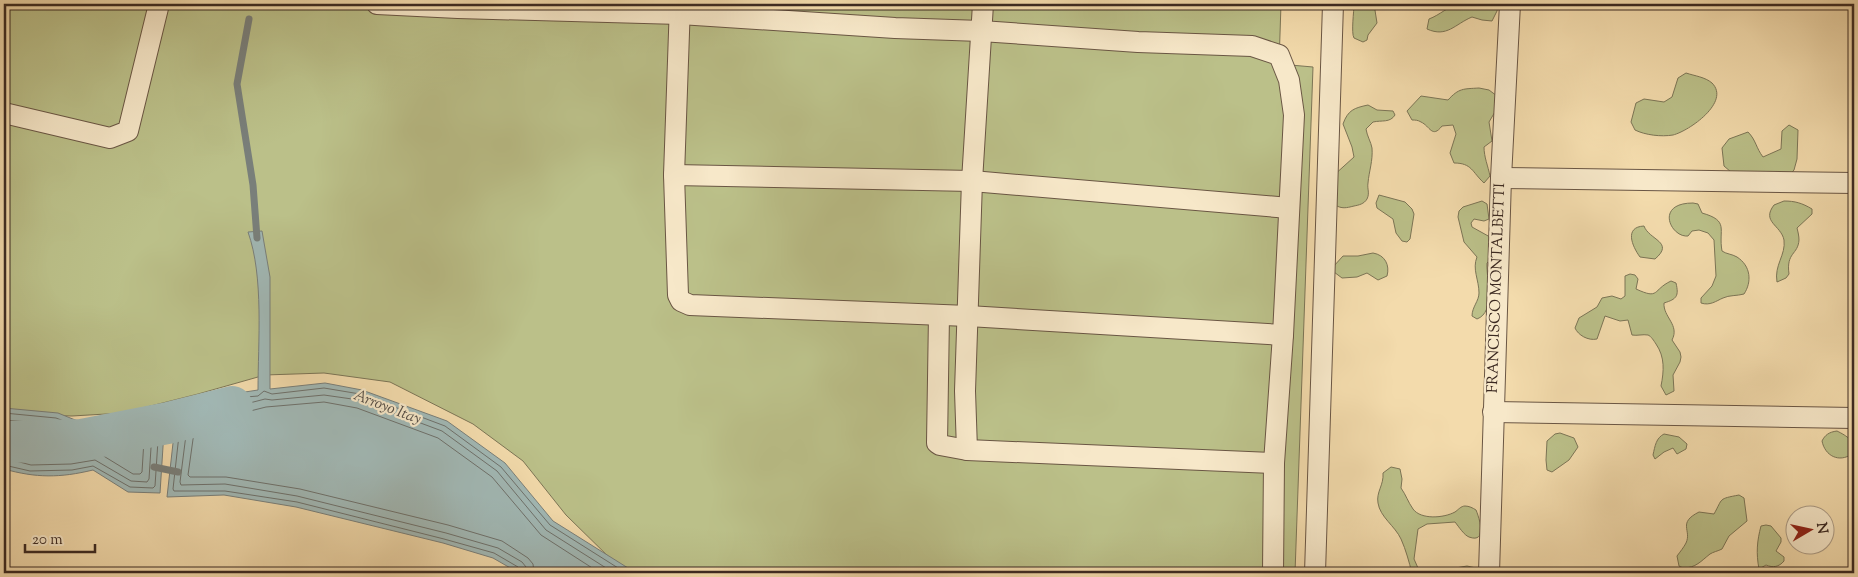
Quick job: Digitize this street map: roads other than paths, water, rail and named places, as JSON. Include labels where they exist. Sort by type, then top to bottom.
[{"type":"street","points":[[4,113],[110,138],[128,131],[159,4]]},
{"type":"street","points":[[377,4],[458,8],[680,9],[895,28],[981,31],[1138,42],[1252,46],[1279,55],[1289,80],[1294,115],[1283,334],[1274,463],[1273,573]]},
{"type":"street","points":[[967,450],[965,390],[972,181],[983,4]]},
{"type":"street","points":[[1315,573],[1333,4]]},
{"type":"street","name":"FRANCISCO MONTALBETTI","points":[[1489,573],[1501,178],[1510,4]]},
{"type":"street","points":[[680,9],[674,175],[678,295],[681,301],[690,305],[968,316],[1283,334]]},
{"type":"street","points":[[674,175],[972,181],[1289,208]]},
{"type":"street","points":[[1501,178],[1854,183]]},
{"type":"street","points":[[939,315],[937,443],[940,446],[967,450],[1274,463]]},
{"type":"street","points":[[1493,412],[1854,418]]},
{"type":"water","points":[[262,231],[270,277],[270,389],[325,383],[362,390],[447,421],[505,463],[553,521],[636,573],[519,573],[493,558],[443,543],[296,507],[224,495],[167,497],[179,408],[258,390],[258,289],[253,250],[248,232]]},
{"type":"water","points":[[4,408],[58,413],[90,426],[165,416],[160,493],[128,492],[93,470],[48,476],[4,469]]},
{"type":"waterway","points":[[249,19],[237,84],[253,185],[257,238]]},
{"type":"waterway","name":"Arroyo Itay","points":[[4,442],[81,440],[168,423],[232,407]]},
{"type":"waterway","points":[[154,467],[178,472]]}]
